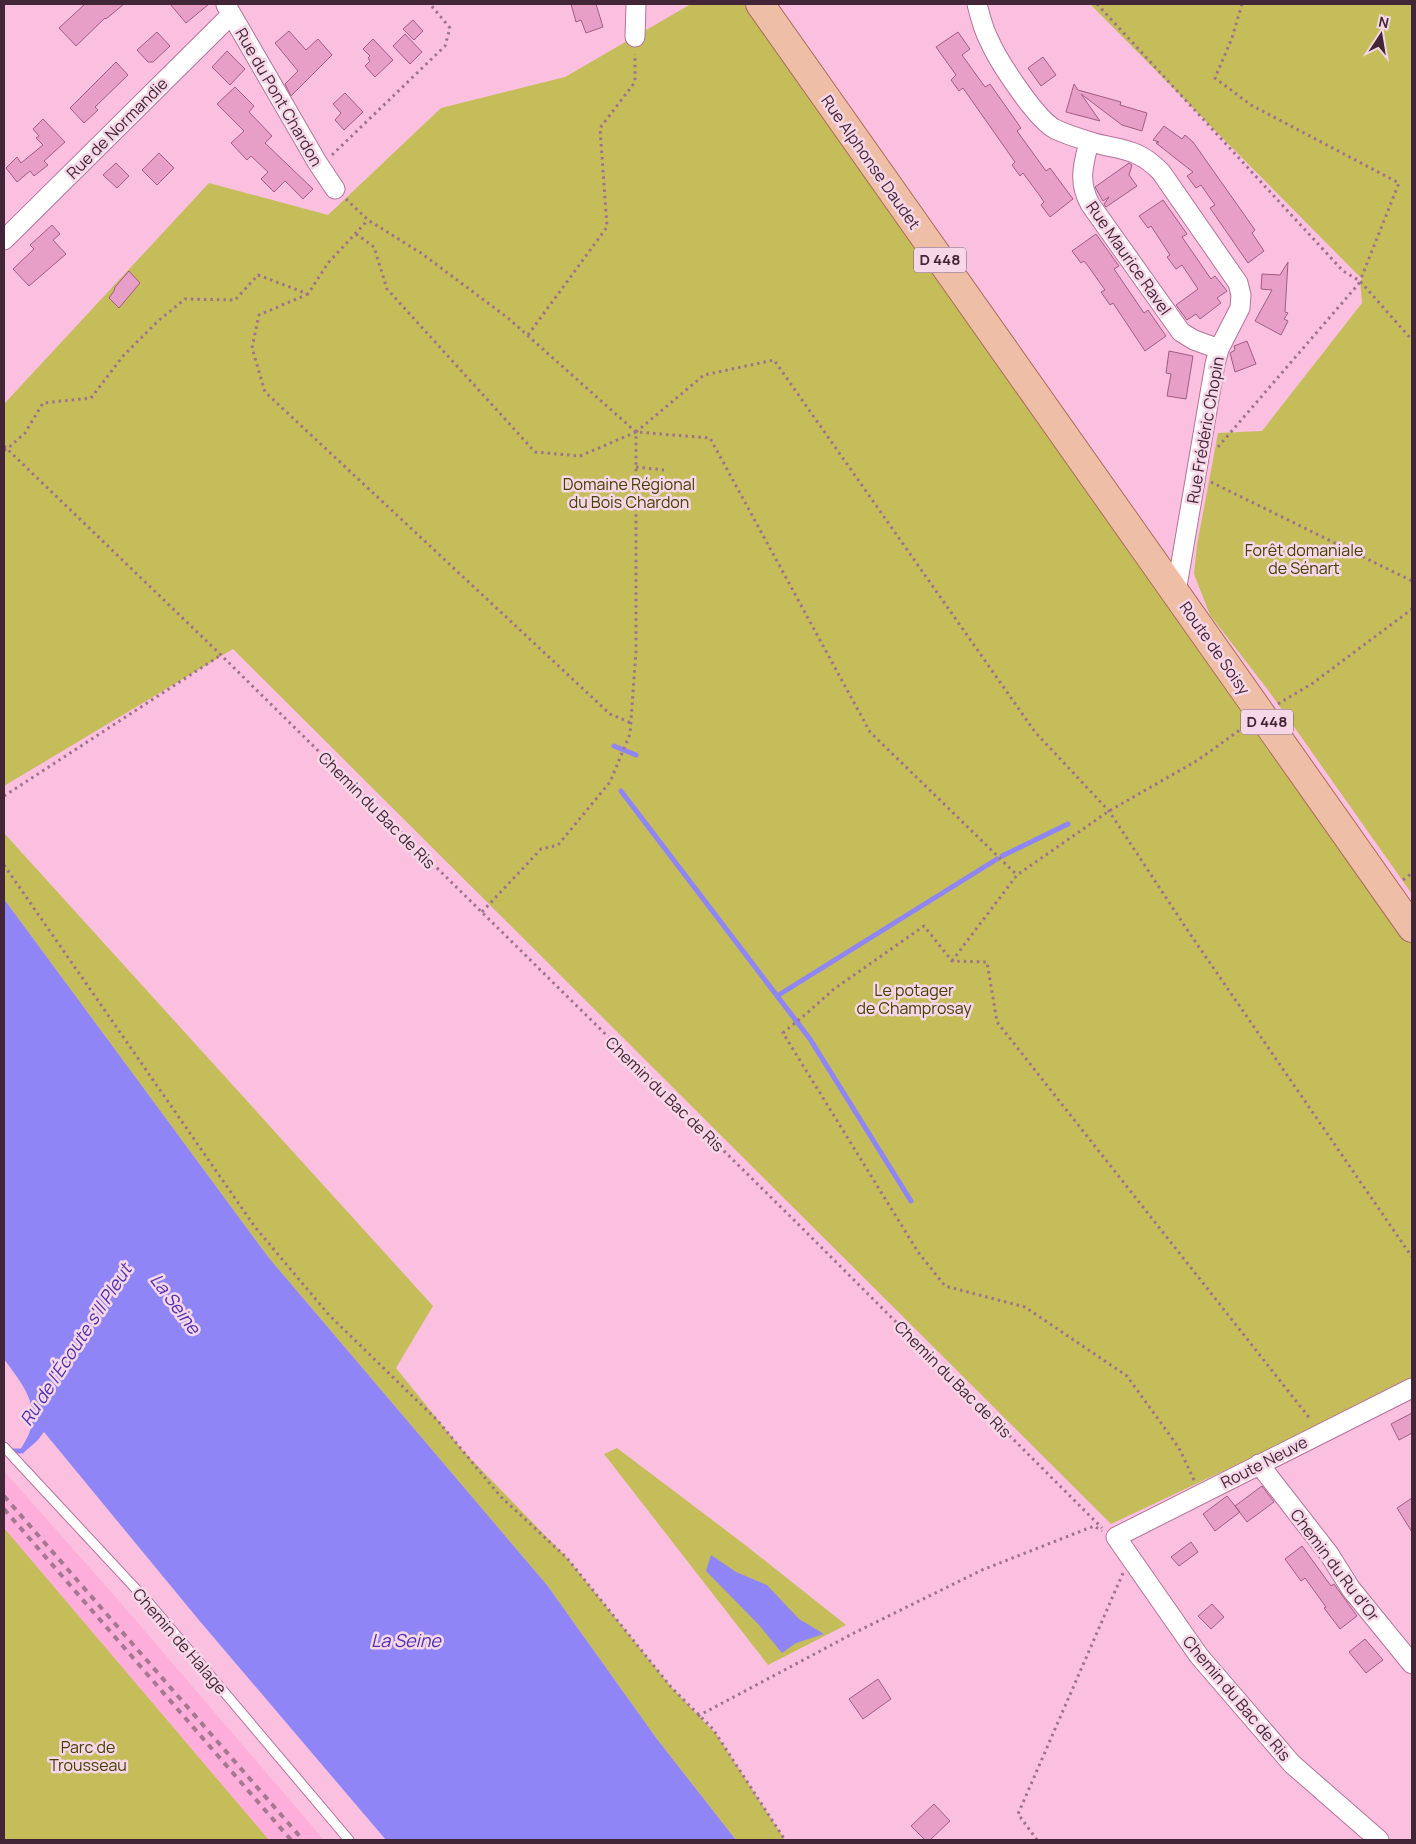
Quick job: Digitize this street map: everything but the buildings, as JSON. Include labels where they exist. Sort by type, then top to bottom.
[{"type":"main road","name":"Rue Alphonse Daudet","points":[[760,4],[1122,516]]},
{"type":"main road","name":"Route de Soisy","points":[[1122,516],[1412,928]]},
{"type":"street","points":[[635,37],[636,4]]},
{"type":"street","name":"Rue Frédéric Chopin","points":[[977,4],[989,40],[1042,119],[1055,129],[1089,142],[1142,155],[1150,161],[1161,172],[1238,283],[1241,295],[1240,308],[1219,349],[1215,364],[1176,592]]},
{"type":"street","name":"Rue du Pont Chardon","points":[[228,9],[317,162],[335,188]]},
{"type":"street","name":"Rue de Normandie","points":[[4,240],[228,9]]},
{"type":"street","name":"Rue Maurice Ravel","points":[[1089,142],[1082,181],[1084,193],[1090,204],[1181,332],[1194,340],[1219,349]]},
{"type":"street","name":"Route Neuve","points":[[1112,1536],[1412,1388]]},
{"type":"street","name":"Chemin du Ru d'Or","points":[[1259,1464],[1329,1554],[1351,1589],[1412,1664]]},
{"type":"street","name":"Chemin du Bac de Ris","points":[[1112,1536],[1130,1557],[1198,1656],[1292,1764],[1379,1840]]},
{"type":"lane","name":"Chemin de Halage","points":[[4,1447],[149,1603],[349,1840]]},
{"type":"path","points":[[317,162],[334,154],[445,46],[450,28],[430,4]]},
{"type":"path","points":[[1097,4],[1343,272],[1361,280],[1412,340]]},
{"type":"path","points":[[1242,4],[1232,38],[1215,78],[1252,105],[1399,183],[1361,280],[1197,473],[1412,581]]},
{"type":"path","points":[[528,335],[608,227],[600,128],[635,82],[635,37]]},
{"type":"path","points":[[335,188],[368,220],[422,253],[508,318],[636,432],[710,438],[870,732],[1017,875]]},
{"type":"path","points":[[368,220],[328,263],[308,294],[259,315],[252,348],[265,392],[610,714],[631,723]]},
{"type":"path","points":[[356,234],[374,247],[387,289],[535,452],[580,456],[636,432],[704,375],[774,360],[1035,732],[1110,811],[1186,928],[1412,1257]]},
{"type":"path","points":[[6,450],[25,433],[43,403],[91,398],[123,356],[158,321],[185,299],[235,300],[258,275],[308,294]]},
{"type":"path","points":[[481,913],[541,849],[558,845],[610,782],[630,734],[636,651],[636,432]]},
{"type":"path","name":"Chemin du Bac de Ris","points":[[4,446],[221,655],[1112,1536]]},
{"type":"path","points":[[636,467],[664,470]]},
{"type":"path","points":[[952,961],[1017,875],[1110,811],[1198,760],[1262,715],[1313,683],[1412,609]]},
{"type":"path","points":[[4,796],[221,655]]},
{"type":"path","points":[[4,865],[255,1226],[329,1315],[438,1421],[500,1496],[567,1558],[671,1687],[698,1716],[713,1728],[785,1840]]},
{"type":"path","points":[[1200,1494],[1179,1448],[1127,1376],[1025,1307],[945,1286],[918,1252],[783,1032],[807,1014],[834,989],[924,926],[952,961],[987,962],[997,1022],[1322,1433]]},
{"type":"path","points":[[698,1716],[854,1633],[982,1570],[1094,1526],[1112,1536]]},
{"type":"path","points":[[1037,1840],[1018,1814],[1130,1557]]},
{"type":"shaded area","points":[[4,1471],[120,1602],[324,1840],[269,1840],[4,1528]]},
{"type":"green space","name":"Domaine Régional du Bois Chardon","points":[[691,4],[760,4],[1412,927],[1412,1382],[1111,1524],[233,649],[4,786],[4,404],[209,183],[328,215],[441,108],[565,77]]},
{"type":"green space","name":"Forêt domaniale de Sénart","points":[[1090,4],[1412,4],[1412,894],[1268,690],[1210,615],[1194,574],[1197,545],[1218,433],[1262,431],[1362,303],[1360,281],[1362,279]]},
{"type":"green space","points":[[4,833],[433,1306],[396,1368],[463,1451],[567,1558],[671,1687],[716,1734],[785,1840],[736,1840],[657,1739],[547,1585],[269,1258],[4,899]]},
{"type":"green space","points":[[617,1448],[744,1544],[846,1625],[768,1665],[604,1454]]},
{"type":"green space","name":"Parc de Trousseau","points":[[4,1528],[269,1840],[4,1840]]},
{"type":"water","name":"La Seine","points":[[4,899],[269,1258],[547,1585],[657,1739],[736,1840],[386,1840],[198,1619],[44,1432],[23,1453],[21,1449],[30,1431],[32,1421],[30,1401],[16,1375],[4,1359]]},
{"type":"water","points":[[711,1555],[736,1572],[767,1585],[799,1619],[824,1634],[796,1643],[782,1653],[759,1625],[706,1571]]},
{"type":"waterway","points":[[614,746],[636,755]]},
{"type":"waterway","points":[[621,791],[810,1039],[911,1201]]},
{"type":"waterway","points":[[1002,856],[1068,824]]},
{"type":"waterway","points":[[777,996],[997,859]]},
{"type":"waterway","name":"Ru de l'Écoute s'Il Pleut","points":[[9,1451],[22,1451],[26,1446]]},
{"type":"railway","points":[[4,1496],[303,1840]]},
{"type":"railway","points":[[4,1509],[291,1840]]},
{"type":"park label","name":"Le potager de Champrosay","points":[[914,999]]}]
